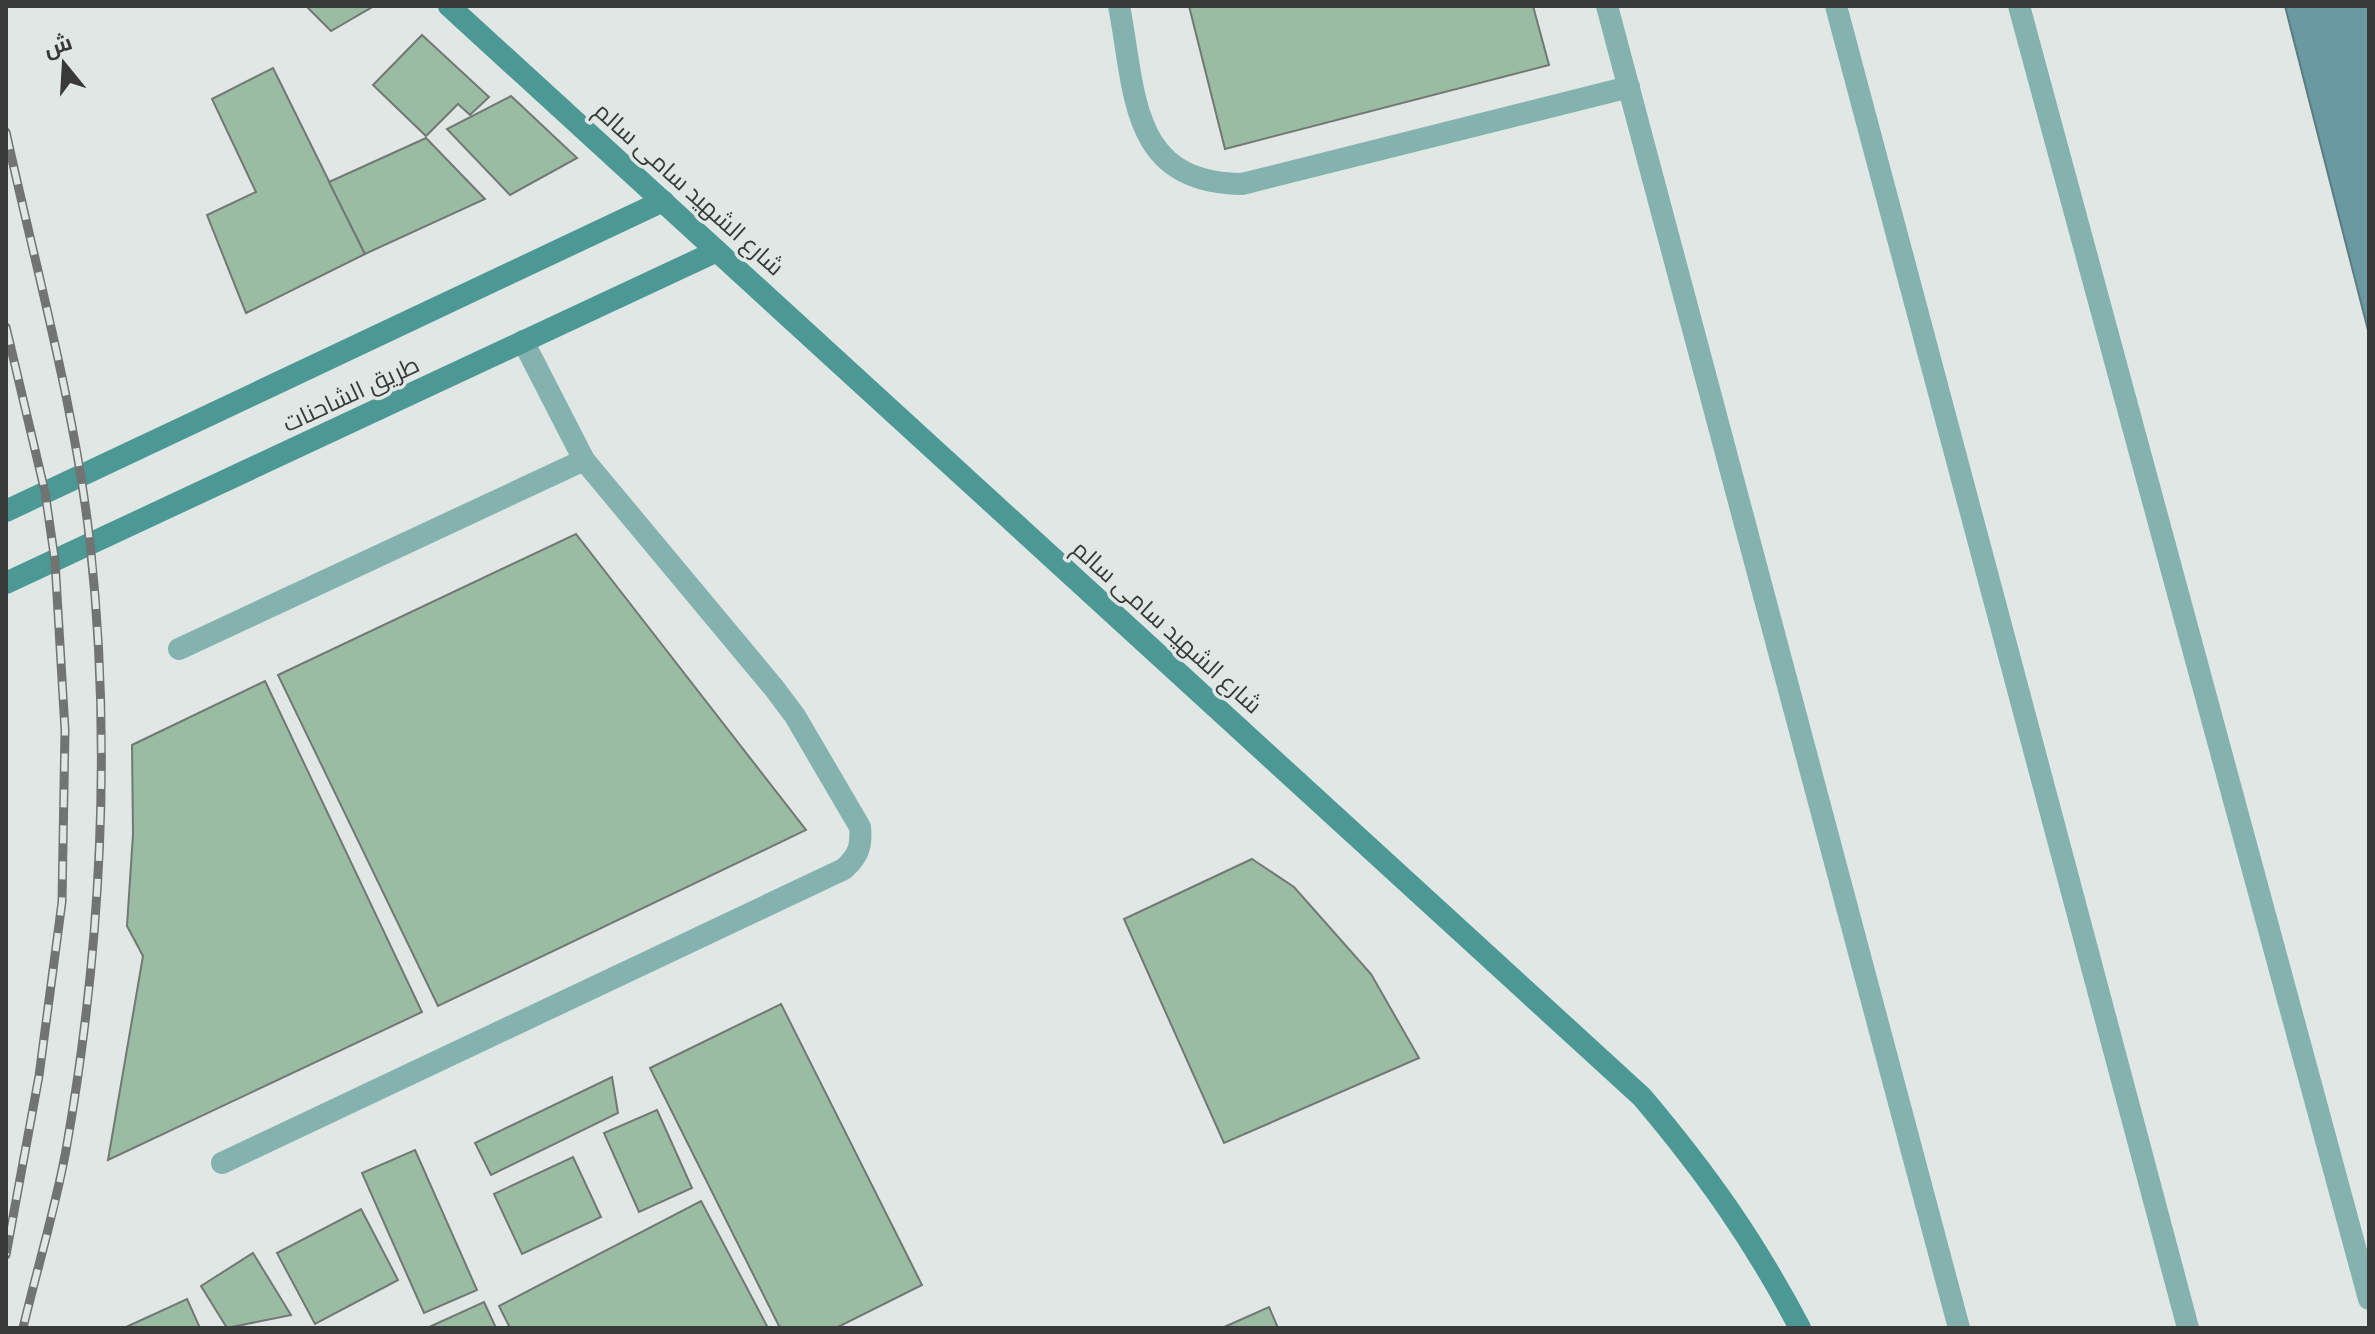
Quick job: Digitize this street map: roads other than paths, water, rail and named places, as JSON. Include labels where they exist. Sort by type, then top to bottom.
[{"type":"main road","name":"شارع الشهيد سامى سالم","points":[[449,6],[1642,1097],[1706,1173],[1762,1256],[1800,1328]]},
{"type":"main road","name":"طريق الشاحنات","points":[[6,511],[663,201]]},
{"type":"main road","name":"طريق الشاحنات","points":[[6,583],[717,251]]},
{"type":"street","points":[[1119,6],[1144,132],[1161,156],[1184,174],[1212,184],[1242,184],[1629,87]]},
{"type":"street","points":[[1607,6],[1959,1328]]},
{"type":"street","points":[[1836,6],[2188,1328]]},
{"type":"street","points":[[2019,6],[2369,1299]]},
{"type":"street","points":[[222,1163],[844,869],[856,859],[862,843],[860,827],[795,716],[584,460],[523,341]]},
{"type":"street","points":[[179,649],[584,460]]},
{"type":"water","points":[[2285,6],[2369,6],[2369,334]]},
{"type":"railway","points":[[6,132],[75,440],[90,543],[100,695],[99,848],[88,1000],[66,1150],[23,1328]]},
{"type":"railway","points":[[6,327],[45,492],[55,561],[65,730],[62,902],[39,1076],[6,1255]]}]
